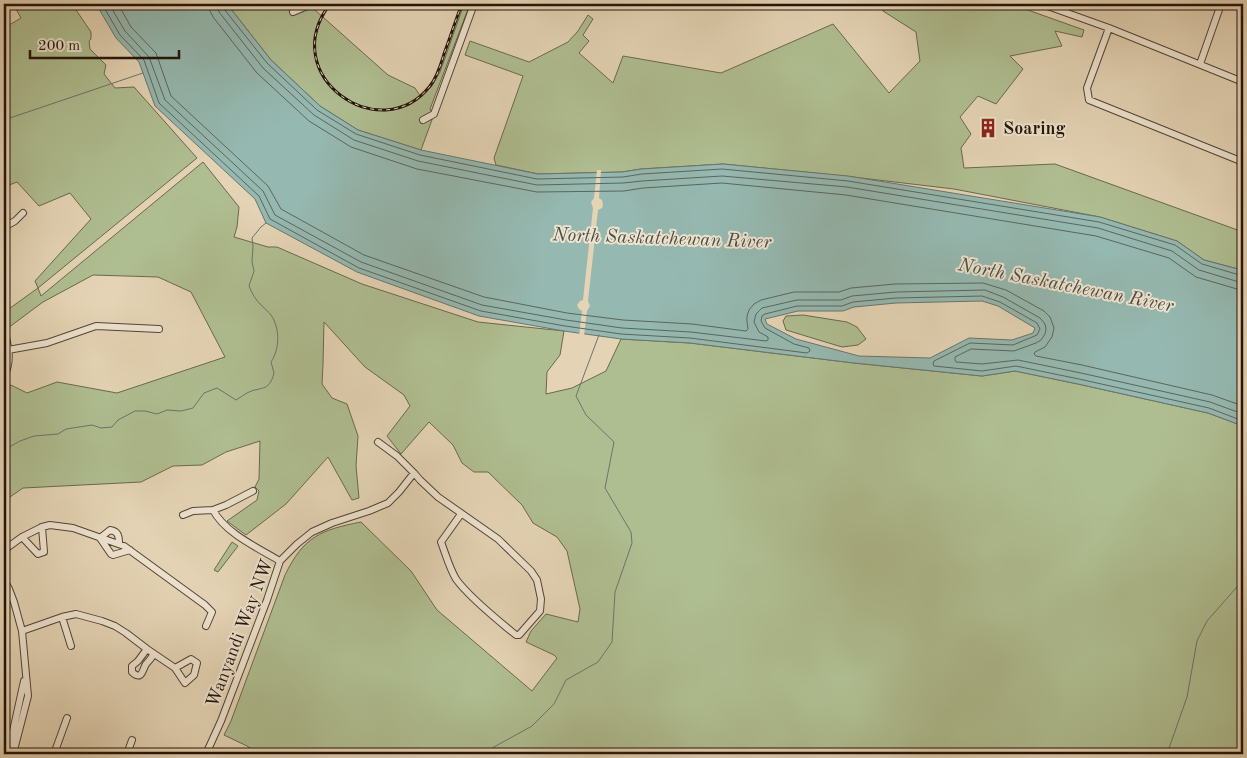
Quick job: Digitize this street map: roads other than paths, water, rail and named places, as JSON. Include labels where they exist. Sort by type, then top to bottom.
[{"type":"street","points":[[293,12],[312,4]]},
{"type":"street","points":[[423,120],[434,114],[474,4]]},
{"type":"street","points":[[1042,4],[1063,7],[1109,28],[1243,82]]},
{"type":"street","points":[[1200,64],[1221,4]]},
{"type":"street","points":[[1109,28],[1087,88],[1089,100],[1243,162]]},
{"type":"street","points":[[4,227],[15,221],[23,213]]},
{"type":"street","points":[[8,350],[47,343],[96,326],[159,329]]},
{"type":"street","points":[[4,327],[9,364],[4,376]]},
{"type":"street","points":[[378,442],[397,456],[438,497],[498,539],[531,571],[537,580],[541,599],[540,611],[519,635],[511,631],[472,596],[457,580],[448,565],[447,557],[440,542],[461,514]]},
{"type":"street","name":"Wanyandi Way NW","points":[[206,754],[221,721],[280,561],[312,532],[388,503],[414,473]]},
{"type":"street","points":[[184,515],[193,511],[213,510],[253,491]]},
{"type":"street","points":[[213,510],[217,518],[231,531],[280,561]]},
{"type":"street","points":[[4,550],[42,527],[50,525],[72,528],[119,543],[205,605],[212,612],[206,626]]},
{"type":"street","points":[[22,538],[38,554],[44,552],[42,527]]},
{"type":"street","points":[[100,538],[110,530],[114,531],[118,535],[119,543]]},
{"type":"street","points":[[100,538],[111,554],[130,550]]},
{"type":"street","points":[[4,580],[14,602],[22,631],[28,696],[13,754]]},
{"type":"street","points":[[22,631],[76,614],[109,623],[175,668]]},
{"type":"street","points":[[62,617],[71,646]]},
{"type":"street","points":[[147,649],[132,666],[135,675],[142,673],[154,654]]},
{"type":"street","points":[[8,754],[26,674]]},
{"type":"street","points":[[54,754],[67,718]]},
{"type":"street","points":[[127,754],[132,740]]},
{"type":"water","name":"North Saskatchewan River","points":[[96,4],[227,4],[271,60],[320,106],[358,130],[421,150],[538,174],[622,172],[723,164],[848,176],[1100,217],[1177,241],[1204,260],[1243,272],[1243,426],[1208,413],[1015,371],[982,376],[854,363],[690,343],[621,339],[479,316],[357,272],[266,223],[255,199],[155,106],[139,62],[116,38]],"holes":[[[982,301],[998,306],[1035,328],[1033,333],[1012,340],[969,338],[930,358],[859,356],[796,339],[767,324],[765,319],[798,311],[843,311],[854,307],[896,303]]]},
{"type":"waterway","points":[[4,120],[143,73]]},
{"type":"waterway","points":[[4,450],[34,436],[58,434],[66,429],[92,425],[101,428],[112,427],[118,420],[135,411],[157,414],[167,410],[181,411],[193,408],[204,393],[217,388],[236,400],[247,393],[264,388],[270,384],[274,373],[271,362],[276,351],[278,338],[276,326],[271,315],[256,299],[249,286],[254,271],[252,238],[266,223]]},
{"type":"waterway","points":[[483,754],[532,726],[554,704],[566,680],[598,662],[612,642],[615,592],[632,543],[631,532],[605,488],[614,442],[586,415],[576,396],[599,335]]},
{"type":"waterway","points":[[1167,754],[1187,697],[1197,641],[1207,621],[1243,580]]},
{"type":"railway","points":[[330,4],[316,31],[316,56],[325,78],[341,96],[362,107],[386,110],[409,104],[430,86],[439,69],[462,4]]},
{"type":"place","name":"Soaring","points":[[988,128]]}]
